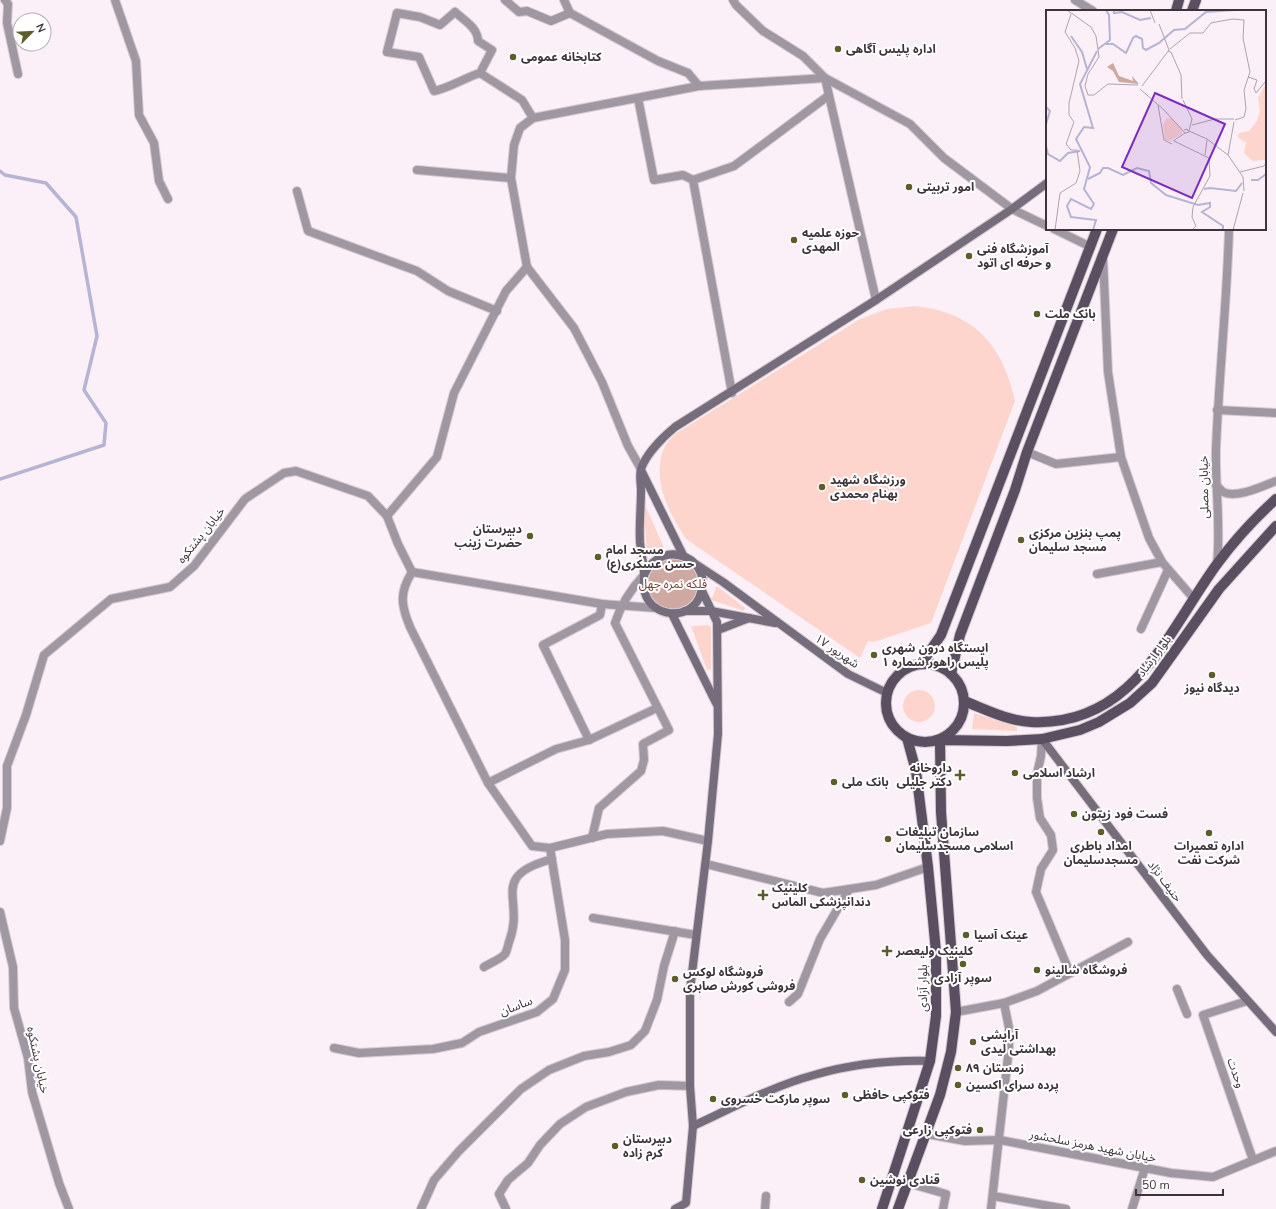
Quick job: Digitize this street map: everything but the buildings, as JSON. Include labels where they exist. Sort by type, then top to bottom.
[{"type":"main road","points":[[1176,10],[1180,0]]},
{"type":"main road","points":[[1192,10],[1196,0]]},
{"type":"main road","points":[[777,624],[711,610],[685,611],[672,614],[656,608],[649,602],[643,584],[644,575],[640,541],[641,470],[659,440],[675,427],[876,300],[1012,209],[1046,184]]},
{"type":"main road","points":[[921,664],[941,635],[1097,230]]},
{"type":"main road","points":[[952,674],[960,636],[1015,490],[1027,452],[1113,230]]},
{"type":"main road","points":[[641,470],[683,555],[696,565],[703,582],[702,590],[693,606],[685,611]]},
{"type":"main road","name":"بلوار ارشاد","points":[[964,701],[1013,719],[1031,722],[1060,720],[1081,716],[1099,708],[1117,697],[1138,678],[1217,564],[1260,513],[1276,499]]},
{"type":"main road","name":"بلوار ارشاد","points":[[940,740],[1007,741],[1042,739],[1080,730],[1099,722],[1130,703],[1152,684],[1219,589],[1276,526]]},
{"type":"main road","points":[[644,575],[648,566],[664,555],[683,555]]},
{"type":"main road","name":"۱۷ شهریور","points":[[696,565],[723,582],[777,624],[848,674],[887,693]]},
{"type":"main road","points":[[1208,578],[1219,589]]},
{"type":"main road","points":[[675,1209],[686,1206],[693,1126],[690,1086],[690,990],[706,864],[718,734],[718,630],[717,622],[702,590]]},
{"type":"main road","points":[[672,614],[717,704]]},
{"type":"main road","points":[[718,630],[751,618]]},
{"type":"main road","points":[[921,664],[937,666],[952,674],[962,691],[964,701],[963,713],[958,724],[950,733],[940,740],[918,742],[907,738],[896,730],[889,719],[886,706],[887,693],[892,682],[899,673],[910,667],[921,664]]},
{"type":"main road","name":"بلوار آزادی","points":[[882,1209],[930,1061],[936,1009],[936,952],[928,867],[916,771],[907,738]]},
{"type":"main road","name":"حنیف نژاد","points":[[1042,739],[1207,955],[1276,1032]]},
{"type":"main road","points":[[898,1209],[927,1134],[951,1052],[956,1012],[941,812],[940,740]]},
{"type":"main road","points":[[693,1126],[736,1106],[814,1075],[858,1066],[906,1061],[930,1061]]},
{"type":"street","points":[[5,0],[8,4],[7,23],[18,74]]},
{"type":"street","points":[[115,0],[136,61],[140,115],[154,143],[159,181],[168,199]]},
{"type":"street","points":[[505,0],[519,12],[527,11],[551,21],[570,13]]},
{"type":"street","points":[[564,0],[570,13],[658,61],[688,73],[699,86]]},
{"type":"street","points":[[734,0],[736,5],[763,31],[803,56],[825,78],[910,124],[944,158],[1012,209],[1046,226]]},
{"type":"street","points":[[1076,0],[1091,10]]},
{"type":"street","points":[[454,12],[471,26],[478,35],[478,41],[492,50],[480,73],[465,78],[441,90],[434,91],[419,57],[387,52],[397,13],[420,18],[440,25],[454,12]]},
{"type":"street","points":[[480,73],[522,100],[533,118]]},
{"type":"street","points":[[641,470],[628,446],[602,382],[574,328],[527,267],[511,178],[514,145],[520,128],[533,118],[699,86],[825,78]]},
{"type":"street","points":[[825,78],[876,300]]},
{"type":"street","points":[[638,98],[654,180],[683,175],[694,180],[734,166],[828,96]]},
{"type":"street","points":[[417,170],[511,178]]},
{"type":"street","points":[[694,180],[732,392]]},
{"type":"street","points":[[297,191],[308,231],[417,271],[448,291],[497,311]]},
{"type":"street","points":[[1056,230],[1091,247]]},
{"type":"street","name":"خیابان مصلی","points":[[1217,564],[1217,410],[1228,264],[1229,230]]},
{"type":"street","points":[[1103,256],[1108,372],[1121,457],[1149,538],[1162,562],[1194,599]]},
{"type":"street","points":[[387,516],[437,457],[454,392],[506,291],[527,267]]},
{"type":"street","points":[[1217,410],[1276,413]]},
{"type":"street","points":[[1027,452],[1056,464],[1121,457]]},
{"type":"street","name":"خیابان پشتکوه","points":[[0,841],[7,808],[7,766],[26,715],[44,655],[112,599],[170,587],[194,566],[245,498],[284,473],[296,471],[368,496],[387,516],[398,544],[412,572]]},
{"type":"street","points":[[1216,484],[1223,492],[1233,494],[1250,491],[1276,481]]},
{"type":"street","points":[[1097,574],[1162,562]]},
{"type":"street","points":[[1141,629],[1168,570]]},
{"type":"street","points":[[656,608],[602,604],[412,572],[404,585],[402,607],[410,627],[488,783],[532,846],[550,848],[607,834],[663,831],[708,840]]},
{"type":"street","points":[[592,838],[599,808],[640,771],[644,760],[643,744],[669,730],[615,623],[620,606],[631,589],[644,575]]},
{"type":"street","points":[[590,740],[543,645],[600,615],[602,604]]},
{"type":"street","points":[[488,783],[556,749],[590,740],[657,708]]},
{"type":"street","points":[[1042,739],[1041,756],[1037,774],[1037,798],[1040,818],[1052,835],[1053,850],[1041,869],[1036,892],[1070,973]]},
{"type":"street","name":"ساسان","points":[[334,1048],[360,1052],[433,1049],[462,1043],[479,1032],[537,1012],[553,999],[566,970],[565,940],[550,848]]},
{"type":"street","points":[[484,967],[505,954],[512,936],[512,886],[519,873],[533,864],[552,859]]},
{"type":"street","points":[[706,864],[823,893],[848,891],[876,885],[928,867]]},
{"type":"street","points":[[789,1002],[798,994],[820,939],[848,891]]},
{"type":"street","name":"خیابان پشتکوه","points":[[0,912],[13,967],[14,1008],[28,1058],[32,1092],[59,1183],[69,1209]]},
{"type":"street","points":[[593,918],[696,934]]},
{"type":"street","points":[[421,1209],[434,1180],[459,1151],[521,1088],[549,1070],[584,1056],[609,1052],[631,1045],[645,1031],[657,1000],[664,966],[675,931]]},
{"type":"street","points":[[956,1012],[1004,1003],[1037,991],[1128,942]]},
{"type":"street","points":[[1177,988],[1187,1014]]},
{"type":"street","name":"وحدت","points":[[1248,1001],[1203,1015],[1253,1160]]},
{"type":"street","points":[[991,1209],[1000,1140],[1000,1116],[1009,1048],[1009,1028],[1004,1003]]},
{"type":"street","points":[[506,1209],[499,1194],[508,1180],[528,1163],[540,1145],[560,1124],[586,1107],[626,1092],[658,1085],[690,1086]]},
{"type":"street","name":"خیابان شهید هرمز سلحشور","points":[[927,1134],[965,1141],[1000,1140],[1172,1173],[1213,1177],[1253,1160]]},
{"type":"street","points":[[1253,1160],[1276,1151]]},
{"type":"street","points":[[1132,1209],[1144,1168]]},
{"type":"street","points":[[908,1183],[946,1194],[943,1209]]},
{"type":"street","points":[[765,1209],[766,1196]]},
{"type":"street","points":[[993,1196],[1066,1209]]},
{"type":"shaded area","name":"ورزشگاه شهید بهنام محمدی","points":[[915,306],[936,310],[954,316],[969,324],[983,335],[994,348],[1003,363],[1010,381],[1015,401],[931,623],[874,642],[868,641],[860,658],[686,539],[673,518],[664,495],[661,483],[661,458],[665,446],[675,434],[860,319],[887,309]]},
{"type":"shaded area","points":[[646,507],[664,548],[647,554],[644,508]]},
{"type":"shaded area","points":[[717,586],[745,608],[744,611],[711,600]]},
{"type":"shaded area","points":[[708,625],[711,627],[711,669],[707,670],[691,626]]},
{"type":"shaded area","points":[[916,690],[922,690],[931,694],[935,706],[931,718],[922,722],[916,722],[907,718],[903,709],[903,703],[907,694]]},
{"type":"shaded area","points":[[974,713],[1017,727],[1017,731],[972,729]]},
{"type":"green space","name":"فلکه نمره چهل","points":[[668,559],[678,559],[691,566],[698,579],[698,589],[691,602],[678,609],[668,609],[659,605],[652,598],[648,589],[648,579],[652,570],[659,563]]},
{"type":"waterway","points":[[0,171],[5,175],[46,183],[76,217],[97,336],[84,390],[106,423],[104,445],[0,479]]},
{"type":"place","name":"اداره پلیس آگاهی","points":[[838,49]]},
{"type":"place","name":"کتابخانه عمومی","points":[[513,57]]},
{"type":"place","name":"امور تربیتی","points":[[909,187]]},
{"type":"place","name":"حوزه علمیه المهدی","points":[[794,240]]},
{"type":"place","name":"آموزشگاه فنی و حرفه ای اتود","points":[[969,256]]},
{"type":"place","name":"بانک ملت","points":[[1037,314]]},
{"type":"place","name":"ورزشگاه شهید بهنام محمدی","points":[[822,487]]},
{"type":"place","name":"دبیرستان حضرت زینب","points":[[530,536]]},
{"type":"place","name":"پمپ بنزین مرکزی مسجد سلیمان","points":[[1021,540]]},
{"type":"place","name":"مسجد امام حسن عسکری(ع)","points":[[598,557]]},
{"type":"place","name":"ایستگاه درون شهری پلیس راهور شماره ۱","points":[[874,655]]},
{"type":"place","name":"دیدگاه نیوز","points":[[1212,675]]},
{"type":"place","name":"ارشاد اسلامی","points":[[1015,773]]},
{"type":"place","name":"داروخانه دکتر جلیلی","points":[[960,775]]},
{"type":"place","name":"بانک ملی","points":[[834,782]]},
{"type":"place","name":"فست فود زیتون","points":[[1074,814]]},
{"type":"place","name":"امداد باطری مسجدسلیمان","points":[[1101,832]]},
{"type":"place","name":"اداره تعمیرات شرکت نفت","points":[[1209,833]]},
{"type":"place","name":"سازمان تبلیغات اسلامی مسجدسلیمان","points":[[888,839]]},
{"type":"place","name":"کلینیک دندانپزشکی الماس","points":[[763,895]]},
{"type":"place","name":"عینک آسیا","points":[[966,935]]},
{"type":"place","name":"کلینیک ولیعصر","points":[[887,951]]},
{"type":"place","name":"سوپر آزادی","points":[[963,964]]},
{"type":"place","name":"فروشگاه شالینو","points":[[1037,970]]},
{"type":"place","name":"فروشگاه لوکس فروشی کورش صابری","points":[[675,979]]},
{"type":"place","name":"آرایشی بهداشتی لیدی","points":[[973,1042]]},
{"type":"place","name":"زمستان ۸۹","points":[[958,1068]]},
{"type":"place","name":"پرده سرای اکسین","points":[[958,1085]]},
{"type":"place","name":"فتوکپی حافظی","points":[[845,1095]]},
{"type":"place","name":"سوپر مارکت خسروی","points":[[713,1099]]},
{"type":"place","name":"فتوکپی زارعی","points":[[980,1130]]},
{"type":"place","name":"دبیرستان کرم زاده","points":[[615,1146]]},
{"type":"place","name":"قنادی نوشین","points":[[862,1180]]}]
